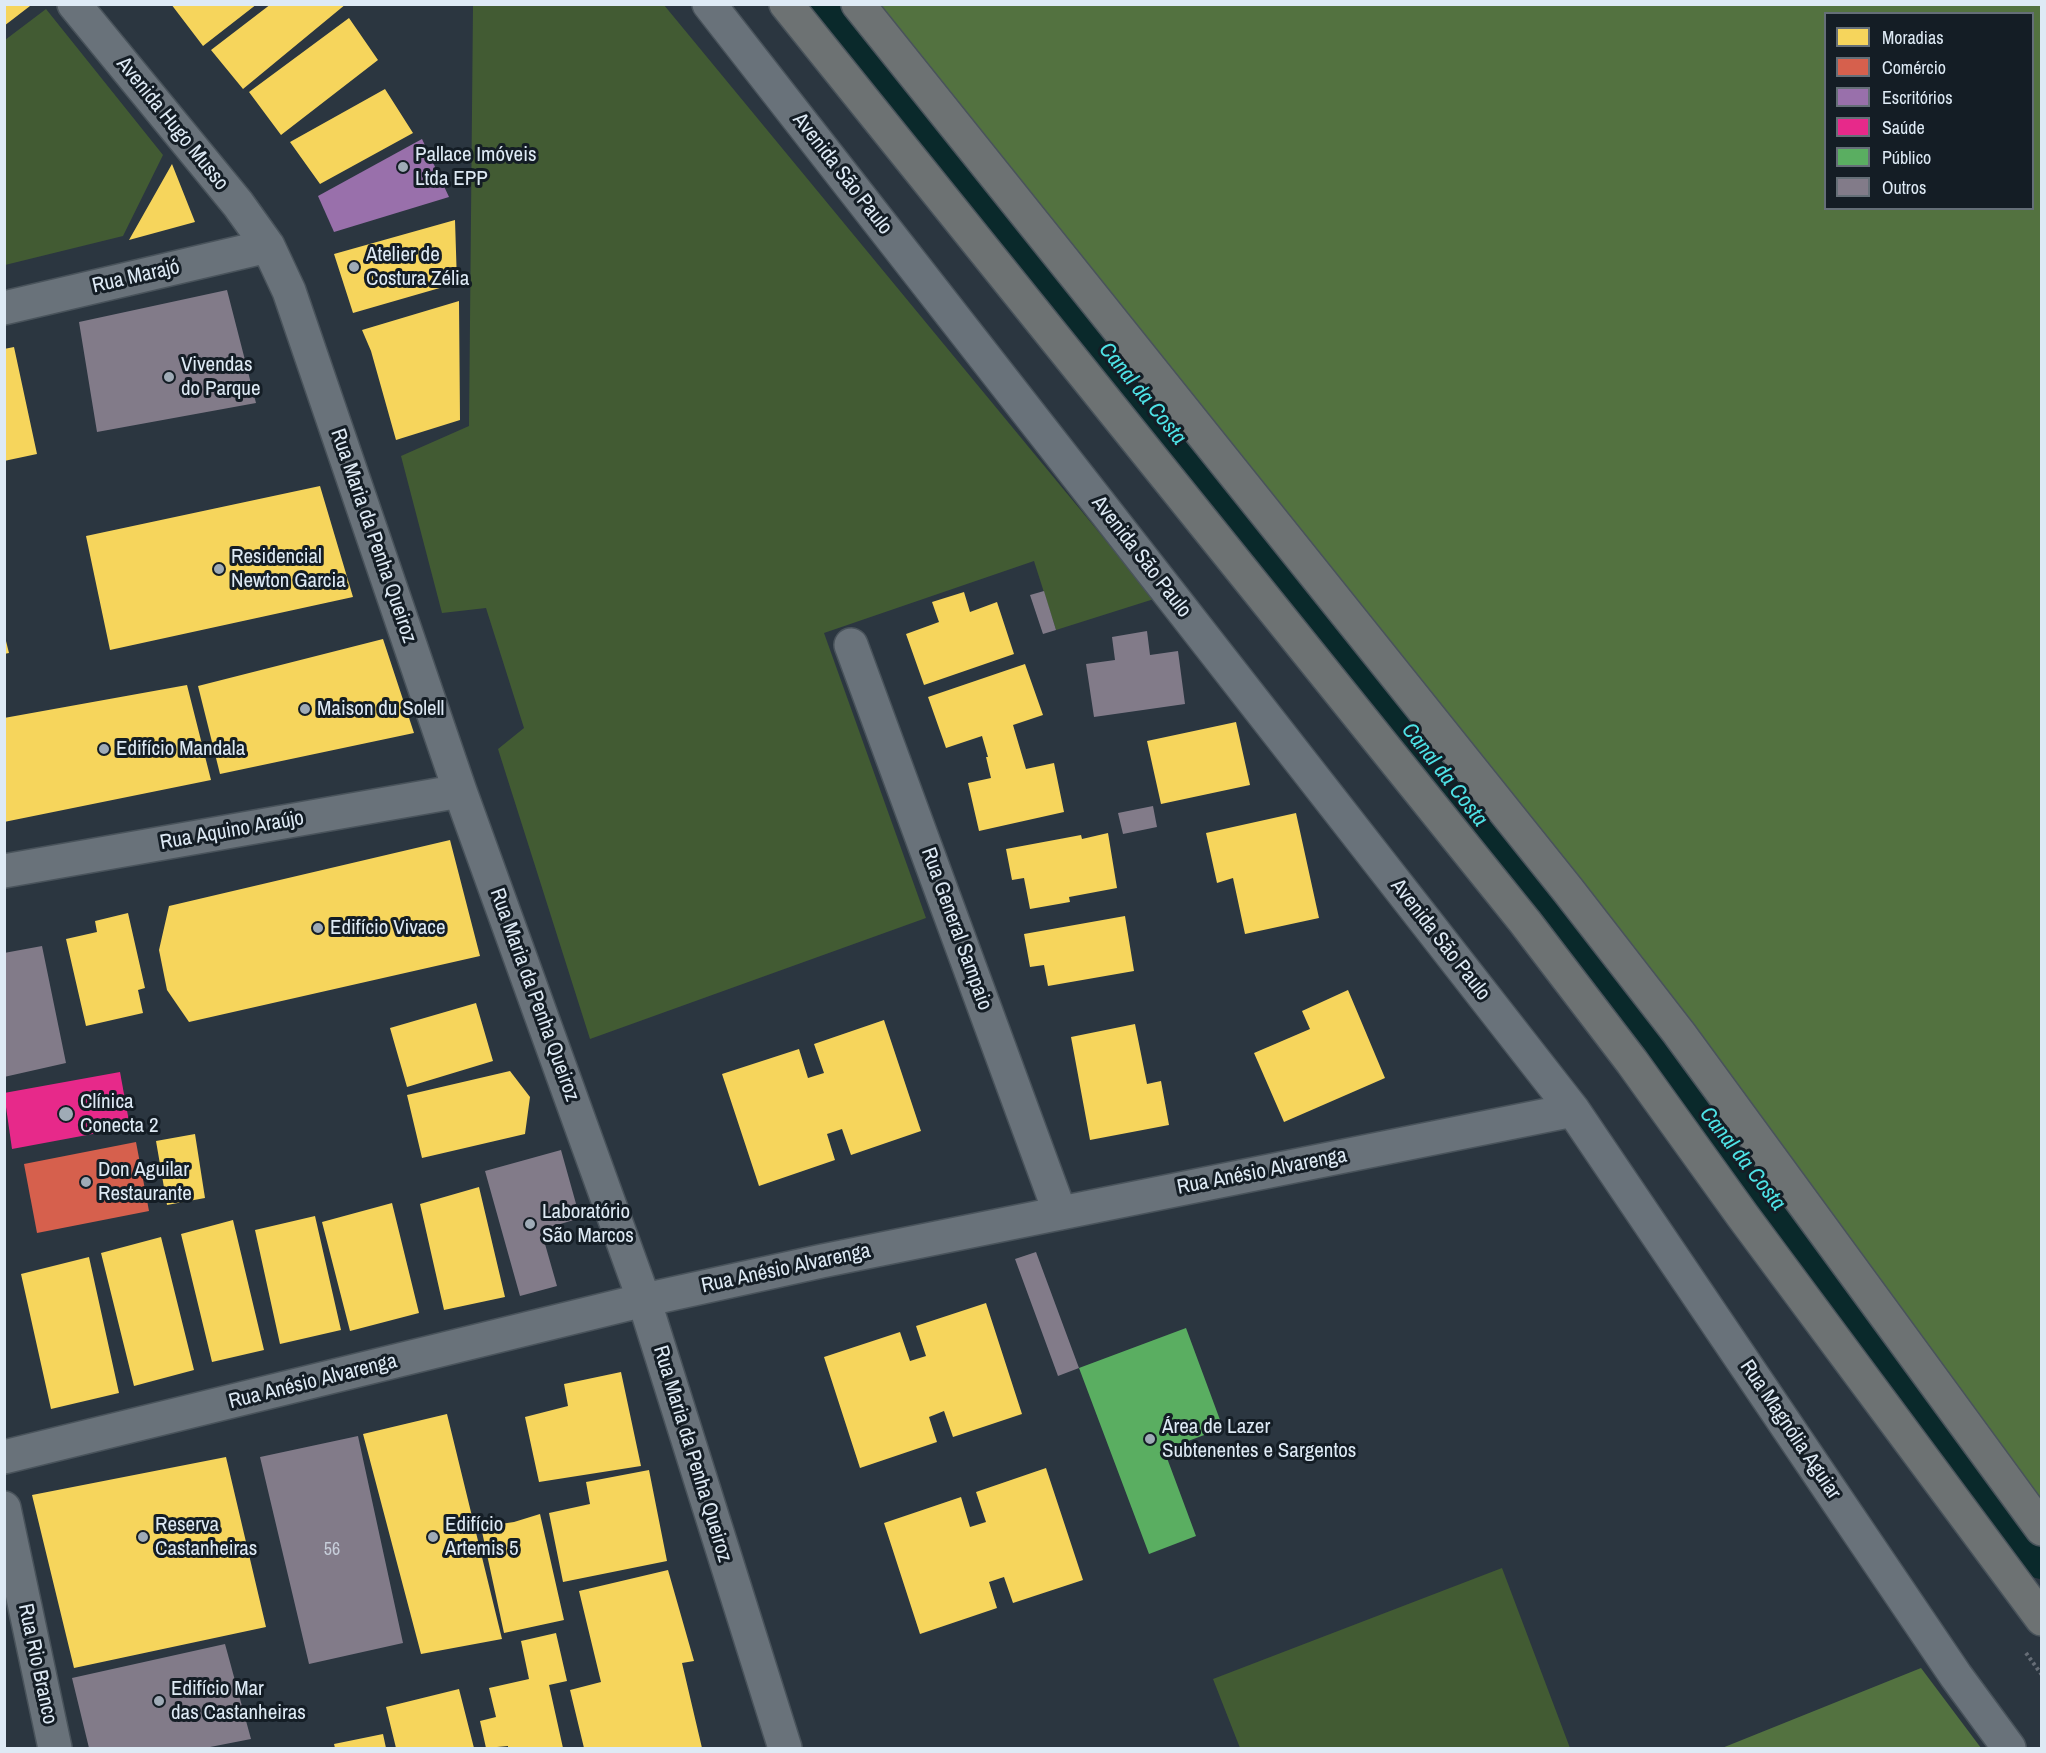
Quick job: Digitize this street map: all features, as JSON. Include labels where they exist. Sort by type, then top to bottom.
[{"type":"main road","points":[[786,4],[1526,922],[1632,1062],[1742,1215],[2042,1619]]},
{"type":"main road","points":[[858,4],[1568,890],[1679,1033],[2042,1529]]},
{"type":"street","name":"Avenida Hugo Musso","points":[[74,4],[238,204],[268,246]]},
{"type":"street","name":"Avenida São Paulo","points":[[709,4],[1573,1110]]},
{"type":"street","name":"Rua Marajó","points":[[4,308],[268,246]]},
{"type":"street","name":"Rua Maria da Penha Queiroz","points":[[268,246],[289,291],[460,790],[644,1300],[785,1749]]},
{"type":"street","name":"Rua General Sampaio","points":[[851,645],[1060,1213]]},
{"type":"street","name":"Rua Aquino Araújo","points":[[4,871],[460,790]]},
{"type":"street","name":"Rua Anésio Alvarenga","points":[[4,1457],[644,1300],[1060,1213],[1573,1110]]},
{"type":"street","name":"Rua Magnólia Aguiar","points":[[1573,1110],[1956,1676],[2009,1749]]},
{"type":"street","name":"Rua Rio Branco","points":[[4,1508],[55,1749]]},
{"type":"green space","points":[[473,5],[664,5],[1154,599],[1056,630],[1034,561],[824,633],[926,918],[590,1039],[498,749],[524,728],[486,608],[442,613],[401,456],[469,426]]},
{"type":"green space","points":[[879,5],[2041,5],[2041,1563],[969,124]]},
{"type":"green space","points":[[46,9],[163,155],[123,236],[5,265],[5,40]]},
{"type":"green space","points":[[1502,1568],[1570,1748],[1240,1748],[1213,1679]]},
{"type":"green space","points":[[1921,1668],[1981,1748],[1722,1748]]},
{"type":"building: Moradias","points":[[4,4],[29,4],[30,6],[4,26]]},
{"type":"building: Moradias","points":[[171,4],[257,4],[203,46]]},
{"type":"building: Moradias","points":[[271,4],[346,4],[243,89],[211,50]]},
{"type":"building: Moradias","points":[[349,18],[378,60],[281,135],[249,92]]},
{"type":"building: Moradias","points":[[385,89],[413,133],[320,184],[290,142]]},
{"type":"building: Moradias","points":[[172,164],[195,222],[129,240]]},
{"type":"building: Moradias","points":[[455,220],[457,283],[353,313],[334,254]]},
{"type":"building: Moradias","points":[[459,301],[460,420],[396,440],[371,351],[362,330]]},
{"type":"building: Moradias","points":[[14,347],[37,454],[4,461],[4,349]]},
{"type":"building: Moradias","name":"Residencial Newton Garcia","points":[[320,486],[353,597],[110,650],[86,536]]},
{"type":"building: Moradias","points":[[964,592],[970,612],[997,602],[1014,654],[924,685],[906,634],[939,622],[932,602]]},
{"type":"building: Moradias","points":[[4,633],[9,653],[4,654]]},
{"type":"building: Moradias","name":"Maison du Solell","points":[[383,639],[414,733],[220,774],[198,686]]},
{"type":"building: Moradias","points":[[1025,664],[1043,715],[1013,725],[1026,769],[1054,763],[1064,812],[979,831],[968,783],[991,778],[982,736],[946,748],[928,697]]},
{"type":"building: Moradias","name":"Edifício Mandala","points":[[187,685],[211,780],[4,822],[4,718]]},
{"type":"building: Moradias","points":[[1236,722],[1250,785],[1161,804],[1147,741]]},
{"type":"building: Moradias","points":[[1296,813],[1319,918],[1245,934],[1233,878],[1217,883],[1206,833]]},
{"type":"building: Moradias","points":[[1108,833],[1117,888],[1069,897],[1070,902],[1030,909],[1024,878],[1012,880],[1006,849],[1081,835],[1082,839]]},
{"type":"building: Moradias","name":"Edifício Vivace","points":[[450,840],[480,956],[189,1022],[167,990],[159,950],[169,906]]},
{"type":"building: Moradias","points":[[128,913],[145,988],[138,990],[143,1013],[86,1026],[66,939],[97,932],[95,921]]},
{"type":"building: Moradias","points":[[1125,916],[1134,971],[1048,986],[1044,965],[1030,967],[1024,934]]},
{"type":"building: Moradias","points":[[1348,990],[1385,1078],[1284,1122],[1254,1053],[1310,1029],[1302,1011]]},
{"type":"building: Moradias","points":[[476,1003],[493,1061],[407,1087],[390,1028]]},
{"type":"building: Moradias","points":[[884,1020],[921,1131],[851,1155],[842,1129],[827,1134],[835,1160],[759,1186],[722,1074],[799,1049],[808,1078],[824,1073],[814,1044]]},
{"type":"building: Moradias","points":[[1135,1024],[1147,1084],[1161,1081],[1169,1125],[1090,1140],[1071,1037]]},
{"type":"building: Moradias","points":[[510,1071],[530,1097],[525,1134],[422,1158],[407,1095]]},
{"type":"building: Moradias","points":[[195,1134],[205,1198],[167,1205],[156,1141]]},
{"type":"building: Moradias","points":[[479,1187],[505,1297],[444,1310],[420,1204]]},
{"type":"building: Moradias","points":[[392,1203],[419,1313],[350,1331],[322,1222]]},
{"type":"building: Moradias","points":[[315,1216],[341,1330],[280,1344],[255,1230]]},
{"type":"building: Moradias","points":[[233,1220],[264,1350],[212,1362],[181,1234]]},
{"type":"building: Moradias","points":[[161,1237],[194,1370],[134,1386],[101,1253]]},
{"type":"building: Moradias","points":[[89,1257],[119,1393],[51,1409],[21,1274]]},
{"type":"building: Moradias","points":[[986,1303],[1022,1414],[953,1437],[944,1411],[929,1417],[937,1442],[860,1468],[824,1357],[900,1332],[910,1361],[926,1356],[916,1326]]},
{"type":"building: Moradias","points":[[621,1372],[641,1466],[539,1482],[525,1417],[568,1406],[564,1384]]},
{"type":"building: Moradias","name":"Edifício Artemis 5","points":[[447,1414],[502,1639],[421,1654],[363,1434]]},
{"type":"building: Moradias","name":"Reserva Castanheiras","points":[[226,1457],[266,1627],[74,1668],[32,1495]]},
{"type":"building: Moradias","points":[[1046,1468],[1083,1580],[1013,1603],[1004,1577],[989,1582],[997,1608],[920,1634],[884,1523],[961,1497],[970,1527],[986,1522],[976,1492]]},
{"type":"building: Moradias","points":[[649,1470],[667,1561],[563,1582],[549,1513],[590,1504],[586,1482]]},
{"type":"building: Moradias","points":[[540,1514],[564,1620],[504,1633],[481,1527],[514,1522]]},
{"type":"building: Moradias","points":[[668,1570],[694,1661],[682,1663],[702,1748],[584,1748],[570,1690],[601,1682],[579,1591]]},
{"type":"building: Moradias","points":[[556,1633],[567,1681],[549,1685],[563,1748],[508,1748],[508,1746],[486,1748],[480,1721],[496,1717],[489,1688],[529,1679],[521,1641]]},
{"type":"building: Moradias","points":[[459,1689],[474,1748],[396,1748],[386,1707]]},
{"type":"building: Moradias","points":[[383,1734],[386,1748],[335,1748],[334,1744]]},
{"type":"building: Comércio","name":"Don Aguilar Restaurante","points":[[136,1142],[149,1211],[37,1233],[24,1164]]},
{"type":"building: Escritórios","name":"Pallace Imóveis Ltda EPP","points":[[422,139],[449,197],[334,232],[318,196]]},
{"type":"building: Saúde","name":"Clínica Conecta 2","points":[[120,1072],[130,1127],[12,1149],[4,1093]]},
{"type":"building: Público","name":"Área de Lazer Subtenentes e Sargentos","points":[[1186,1328],[1223,1428],[1164,1450],[1196,1536],[1149,1554],[1079,1368]]},
{"type":"building: Outros","name":"Vivendas do Parque","points":[[227,290],[256,403],[97,432],[79,322]]},
{"type":"building: Outros","points":[[1044,591],[1056,630],[1043,634],[1030,595]]},
{"type":"building: Outros","points":[[1147,631],[1150,655],[1178,651],[1185,704],[1094,717],[1086,664],[1115,660],[1112,637]]},
{"type":"building: Outros","points":[[1153,806],[1157,827],[1123,834],[1118,813]]},
{"type":"building: Outros","points":[[42,946],[66,1063],[4,1077],[4,953]]},
{"type":"building: Outros","name":"Laboratório São Marcos","points":[[561,1150],[580,1218],[541,1230],[557,1286],[520,1296],[485,1171]]},
{"type":"building: Outros","points":[[1036,1252],[1079,1368],[1058,1376],[1015,1259]]},
{"type":"building: Outros","points":[[358,1436],[403,1643],[309,1664],[260,1457]]},
{"type":"building: Outros","name":"Edifício Mar das Castanheiras","points":[[225,1644],[251,1739],[205,1748],[89,1748],[72,1678]]},
{"type":"waterway","name":"Canal da Costa","points":[[830,4],[1130,375],[1299,594],[1340,642],[1913,1380],[2042,1558]]},
{"type":"place","name":"Pallace Imóveis Ltda EPP","points":[[403,167]]},
{"type":"place","name":"Atelier de Costura Zélia","points":[[354,267]]},
{"type":"place","name":"Vivendas do Parque","points":[[169,377]]},
{"type":"place","name":"Residencial Newton Garcia","points":[[219,569]]},
{"type":"place","name":"Maison du Solell","points":[[305,709]]},
{"type":"place","name":"Edifício Mandala","points":[[104,749]]},
{"type":"place","name":"Edifício Vivace","points":[[318,928]]},
{"type":"place","name":"Clínica Conecta 2","points":[[66,1114]]},
{"type":"place","name":"Don Aguilar Restaurante","points":[[86,1182]]},
{"type":"place","name":"Laboratório São Marcos","points":[[530,1224]]},
{"type":"place","name":"Área de Lazer Subtenentes e Sargentos","points":[[1150,1439]]},
{"type":"place","name":"Reserva Castanheiras","points":[[143,1537]]},
{"type":"place","name":"Edifício Artemis 5","points":[[433,1537]]},
{"type":"place","name":"Edifício Mar das Castanheiras","points":[[159,1701]]}]
